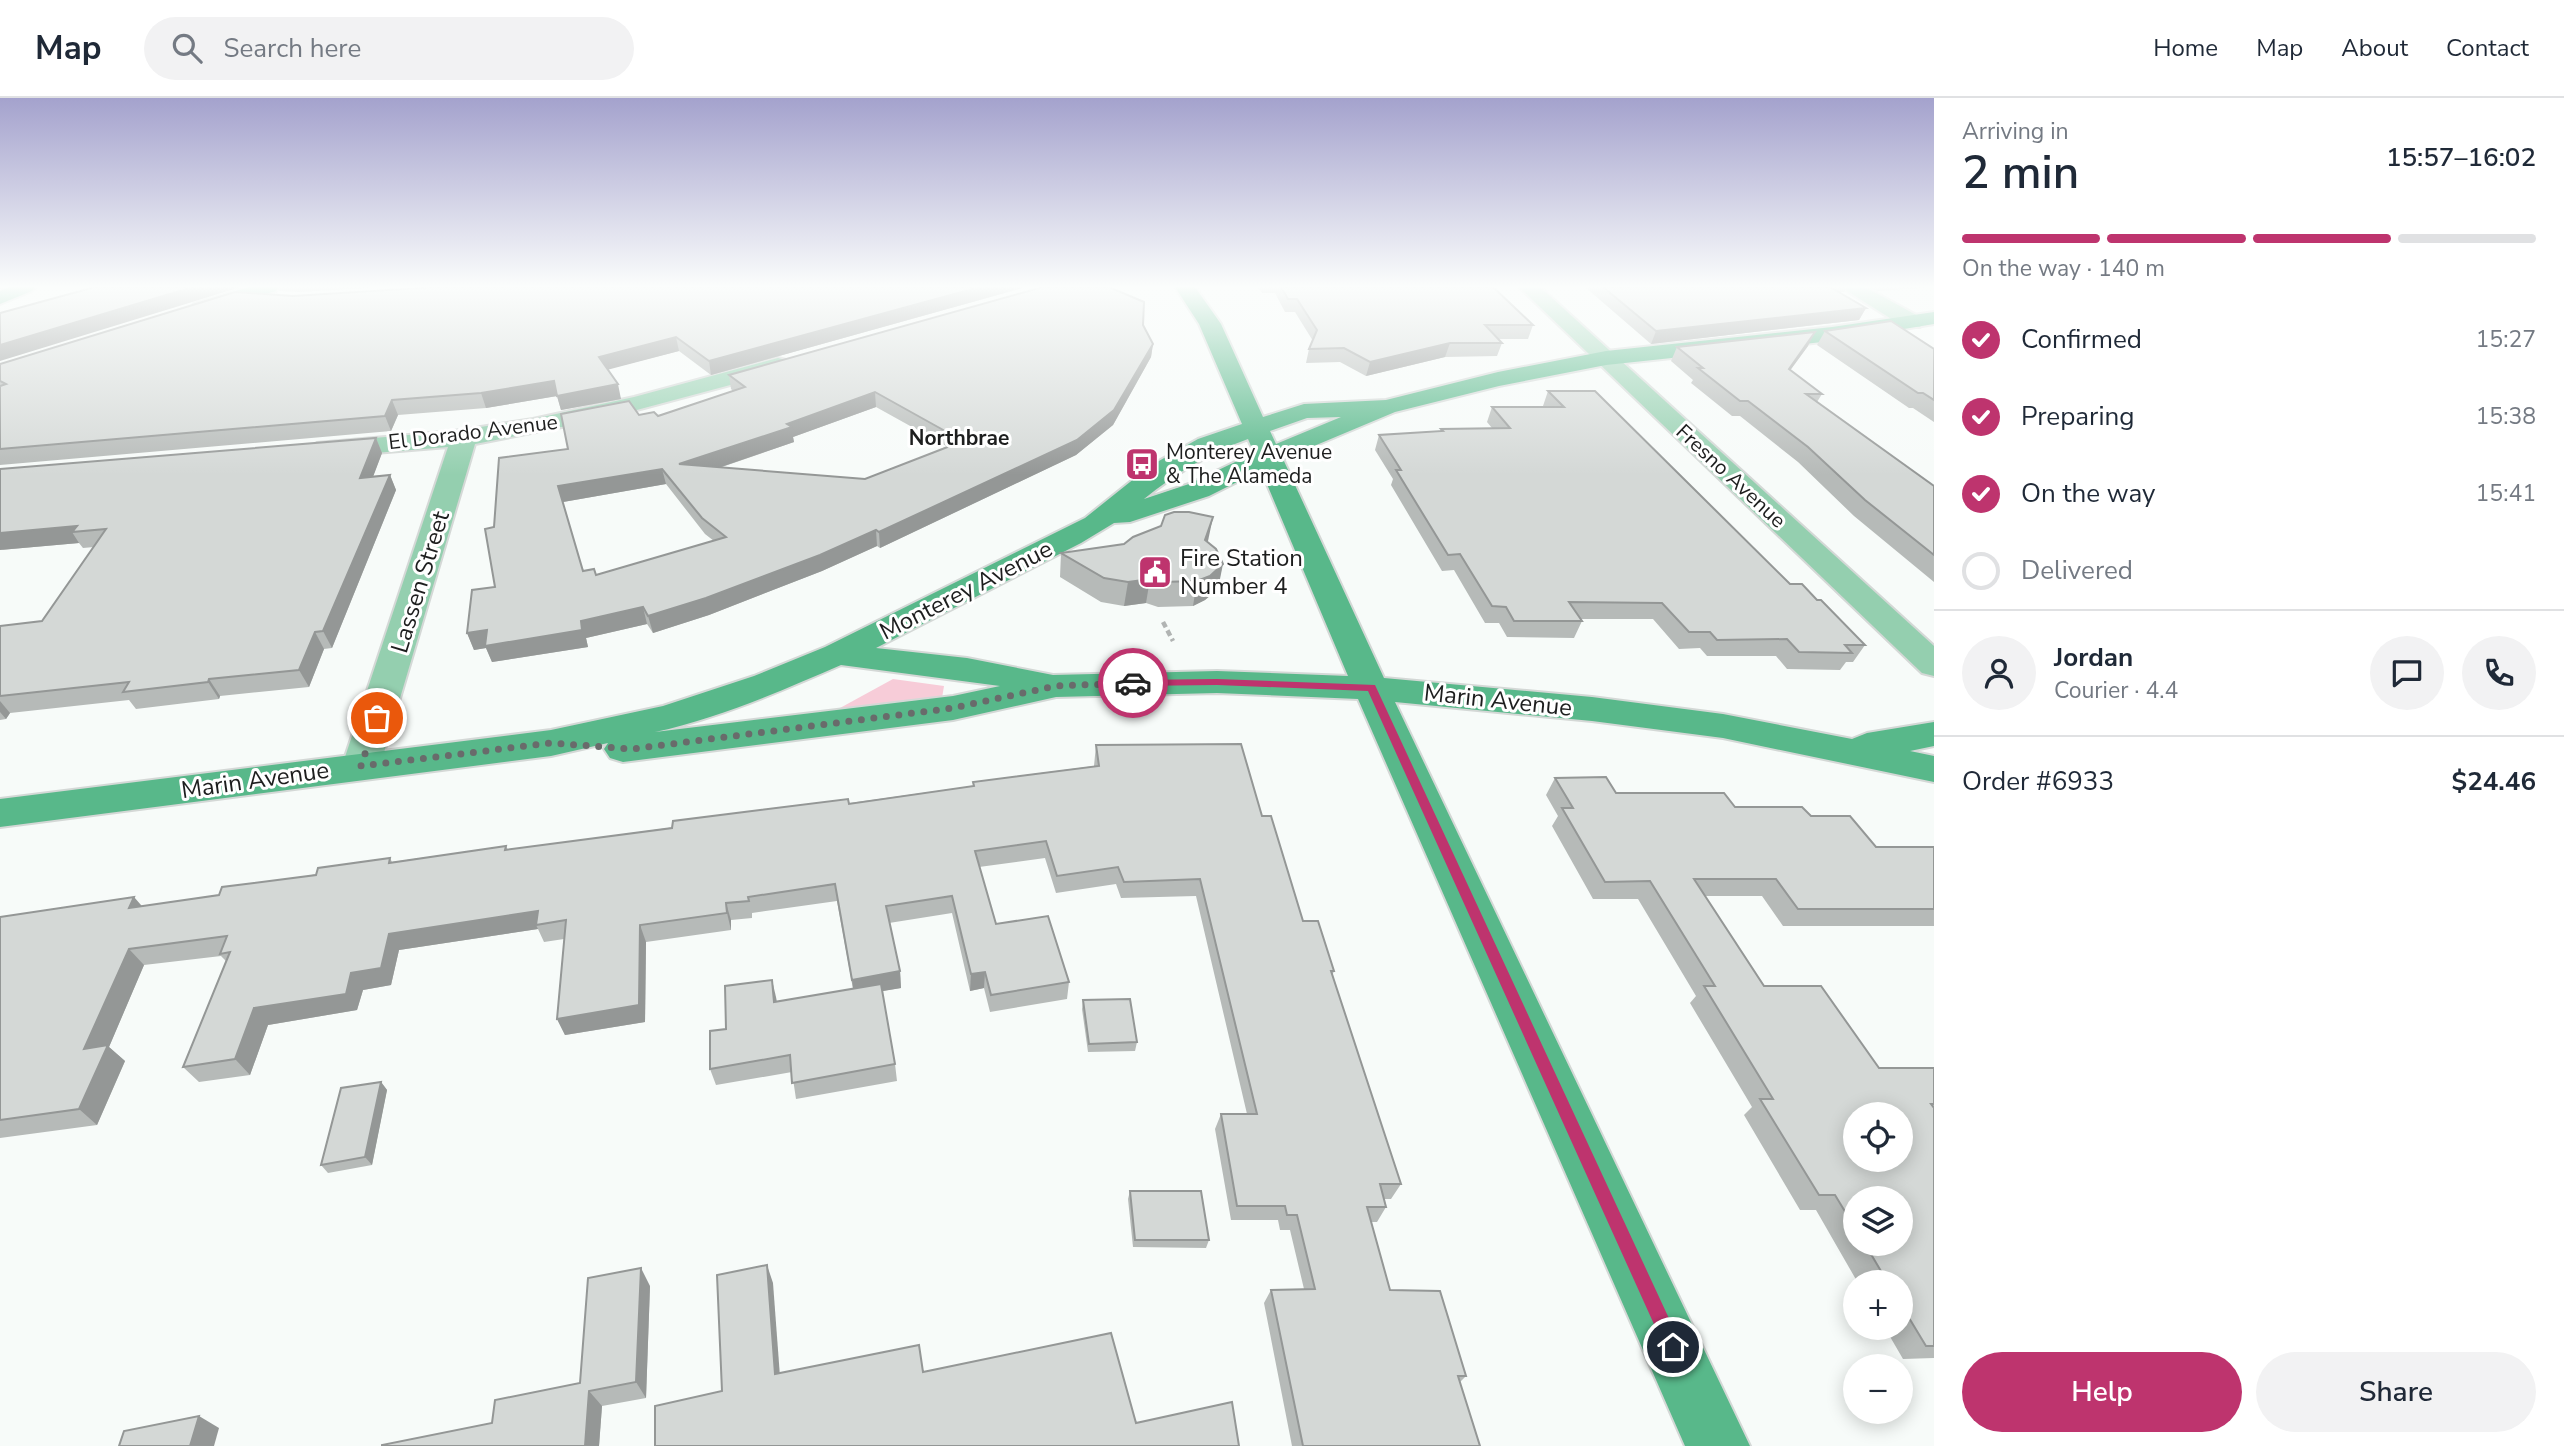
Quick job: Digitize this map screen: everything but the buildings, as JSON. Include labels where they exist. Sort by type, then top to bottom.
[{"type":"main road","points":[[1220,350],[1266,457],[1718,1446]]},
{"type":"main road","name":"Monterey Avenue","points":[[837,654],[1095,524],[1199,490],[1266,457],[1386,407],[1498,379],[1606,358],[1682,350]]},
{"type":"main road","name":"Monterey Avenue","points":[[1095,524],[1160,472],[1207,445],[1304,411],[1386,407]]},
{"type":"main road","name":"Marin Avenue","points":[[0,813],[551,743],[670,717],[766,684],[837,654],[967,669],[1056,686]]},
{"type":"main road","name":"Marin Avenue","points":[[551,743],[632,749],[953,708],[1056,686],[1217,682],[1371,688],[1572,707],[1697,723],[1934,769]]},
{"type":"main road","points":[[1846,750],[1934,734]]},
{"type":"street","name":"Fresno Avenue","points":[[1597,350],[1934,665]]},
{"type":"street","name":"El Dorado Avenue","points":[[307,450],[464,437],[541,425],[614,410],[803,359]]},
{"type":"street","name":"Lassen Street","points":[[361,766],[464,437]]},
{"type":"path","points":[[1163,622],[1173,641]]},
{"type":"shaded area","points":[[893,679],[944,686],[942,698],[841,711],[840,708]]},
{"type":"way so far","points":[[377,718],[361,766],[551,743],[632,749],[953,708],[1056,686],[1133,683]]},
{"type":"place","name":"Monterey Avenue & The Alameda","points":[[1142,464]]},
{"type":"place","name":"Fire Station Number 4","points":[[1155,572]]},
{"type":"district","name":"Northbrae","points":[[959,438]]},
{"type":"route","points":[[1133,683],[1217,682],[1371,688],[1673,1347]]}]
